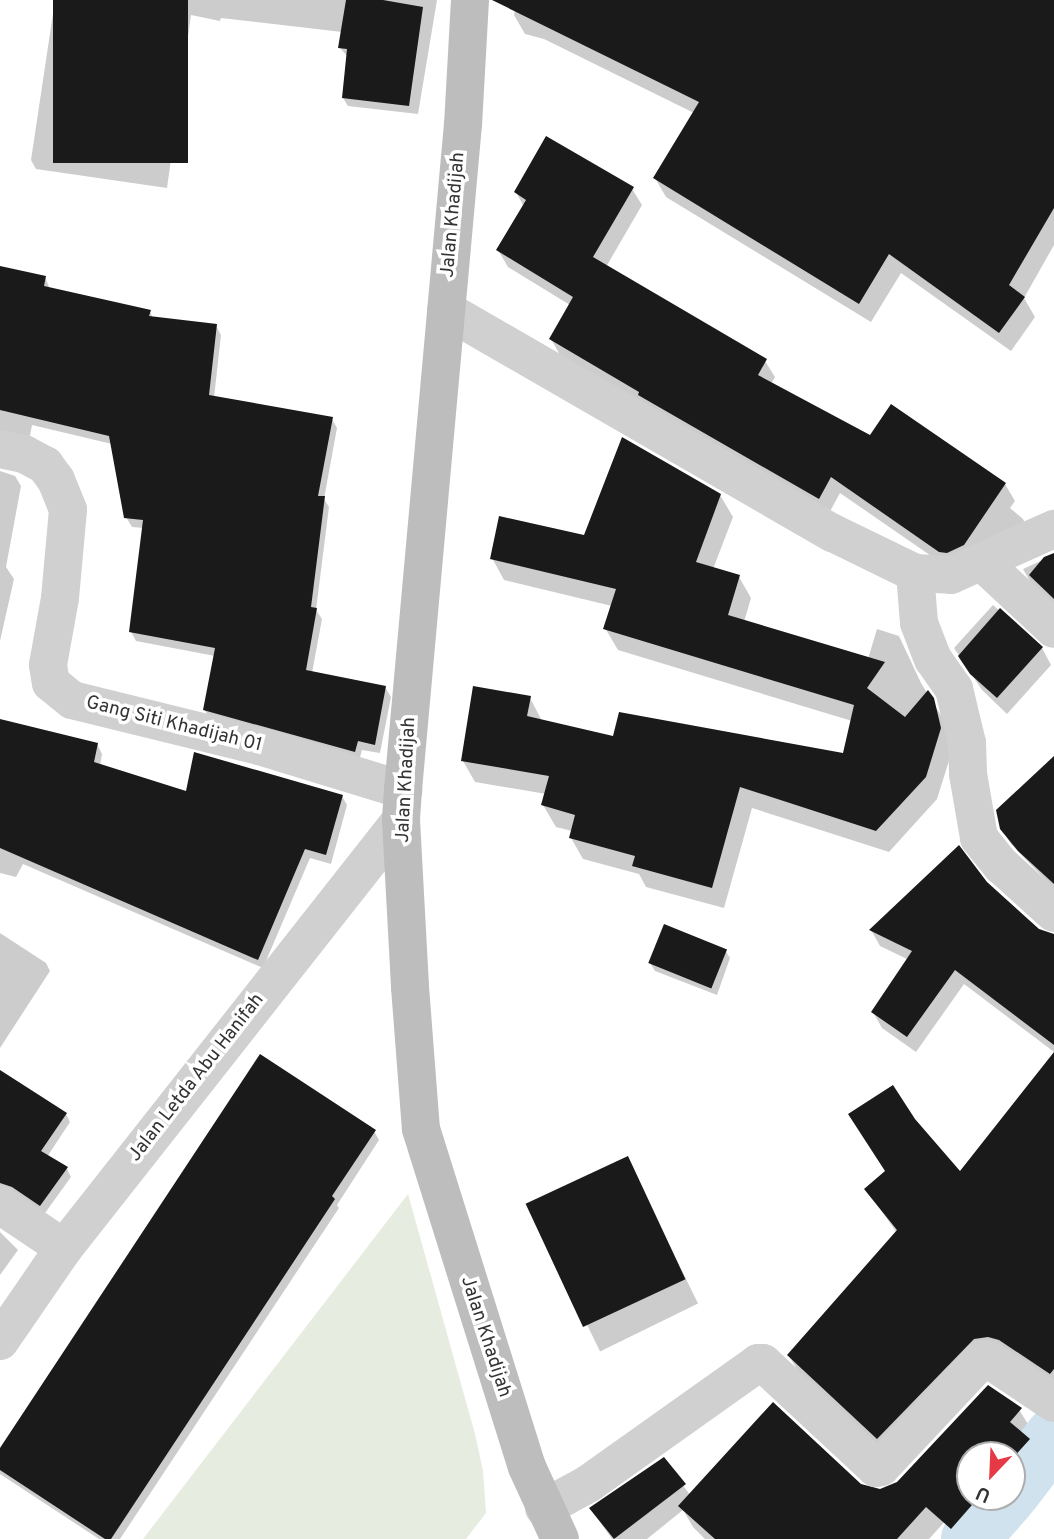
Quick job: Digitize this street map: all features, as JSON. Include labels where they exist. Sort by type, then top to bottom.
[{"type":"street","name":"Jalan Khadijah","points":[[470,0],[463,124],[402,805],[421,1129],[527,1467],[552,1524]]},
{"type":"street","points":[[446,310],[833,533],[915,573],[951,575],[1054,529]]},
{"type":"street","name":"Gang Siti Khadijah 01","points":[[0,449],[24,454],[45,465],[57,480],[68,510],[60,598],[48,665],[51,682],[72,700],[259,746],[402,805]]},
{"type":"street","points":[[982,562],[1054,629]]},
{"type":"street","points":[[915,573],[919,623],[933,659],[954,689],[964,729],[979,838],[1002,866],[1054,913]]},
{"type":"street","name":"Jalan Letda Abu Hanifah","points":[[0,1341],[64,1248],[402,805]]},
{"type":"street","points":[[0,1205],[64,1248]]},
{"type":"street","points":[[552,1524],[588,1484],[758,1363],[763,1363],[876,1468],[881,1467],[982,1359],[988,1359],[1054,1403]]},
{"type":"shaded area","points":[[408,1194],[475,1434],[483,1471],[486,1513],[466,1539],[143,1539]]},
{"type":"building","points":[[53,0],[188,0],[188,163],[53,163]]},
{"type":"building","points":[[346,0],[383,0],[423,7],[409,106],[342,98],[347,49],[338,48]]},
{"type":"building","points":[[492,0],[1054,0],[1054,208],[1009,285],[1025,297],[999,333],[889,254],[859,304],[653,178],[699,102]]},
{"type":"building","points":[[546,136],[634,187],[593,257],[767,359],[758,375],[870,435],[891,404],[1006,483],[964,545],[947,553],[939,552],[831,477],[819,499],[638,395],[639,392],[549,339],[573,297],[496,250],[526,200],[514,192]]},
{"type":"building","points":[[0,266],[46,276],[44,286],[151,310],[149,316],[217,324],[209,395],[333,417],[318,496],[325,496],[311,607],[317,608],[306,670],[386,686],[375,745],[358,741],[355,752],[203,710],[215,648],[129,632],[143,520],[124,518],[109,436],[0,410]]},
{"type":"building","points":[[622,437],[721,494],[696,562],[740,575],[728,615],[885,662],[867,688],[905,717],[928,690],[934,698],[941,728],[926,777],[876,831],[740,787],[712,888],[632,866],[635,856],[569,838],[575,815],[541,805],[549,776],[461,761],[473,686],[531,696],[527,716],[613,736],[619,712],[843,753],[854,705],[603,629],[616,589],[490,559],[499,516],[584,535]]},
{"type":"building","points":[[1054,553],[1054,599],[1029,575],[1044,557]]},
{"type":"building","points":[[1000,608],[1043,647],[997,698],[970,674],[958,656]]},
{"type":"building","points":[[0,719],[98,743],[94,762],[186,791],[194,752],[343,795],[326,855],[305,849],[258,960],[0,848]]},
{"type":"building","points":[[1054,756],[1054,884],[1018,851],[1000,829],[996,810]]},
{"type":"building","points":[[959,845],[987,882],[1039,929],[1054,934],[1054,1045],[955,970],[907,1037],[871,1012],[912,951],[869,930]]},
{"type":"building","points":[[664,924],[727,949],[711,988],[648,963]]},
{"type":"building","points":[[1054,1052],[1054,1369],[1050,1374],[999,1340],[988,1337],[974,1339],[877,1439],[787,1355],[897,1230],[864,1189],[885,1171],[848,1114],[893,1085],[915,1119],[960,1171]]},
{"type":"building","points":[[260,1054],[376,1130],[332,1196],[335,1199],[111,1539],[105,1539],[0,1470],[0,1448]]},
{"type":"building","points":[[0,1070],[67,1113],[41,1151],[68,1167],[40,1206],[12,1187],[0,1183]]},
{"type":"building","points":[[628,1156],[685,1279],[583,1327],[526,1204]]},
{"type":"building","points":[[988,1385],[1022,1408],[1010,1422],[1030,1439],[1026,1443],[1026,1441],[956,1441],[956,1511],[967,1511],[951,1529],[926,1507],[897,1539],[715,1539],[678,1506],[773,1402],[861,1484],[880,1489],[897,1482]]},
{"type":"building","points":[[664,1457],[686,1484],[614,1539],[589,1508]]},
{"type":"waterway","points":[[1026,1473],[1054,1436]]},
{"type":"waterway","points":[[970,1539],[995,1511]]}]
